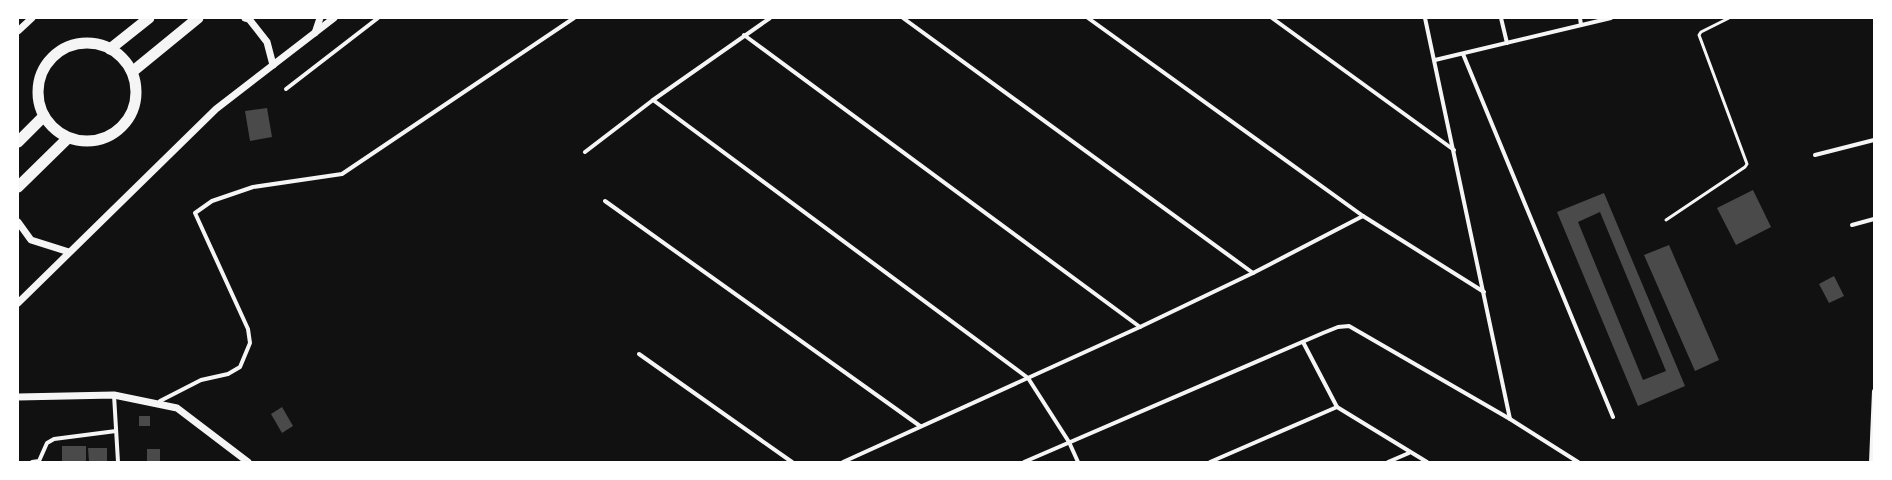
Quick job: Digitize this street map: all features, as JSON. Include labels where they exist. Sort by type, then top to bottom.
[{"type":"highway","points":[[110,49],[149,18]]},
{"type":"highway","points":[[132,72],[198,18]]},
{"type":"highway","points":[[80,43],[96,44],[110,49],[123,58],[132,72],[137,89],[135,106],[128,121],[116,133],[101,140],[84,142],[68,138],[54,128],[44,116],[39,101],[39,85],[43,70],[52,58],[65,48],[80,43]]},
{"type":"highway","points":[[18,142],[44,116]]},
{"type":"highway","points":[[18,187],[68,138]]},
{"type":"street","points":[[245,18],[249,19],[267,42],[273,66]]},
{"type":"street","points":[[315,33],[320,18]]},
{"type":"street","points":[[18,303],[216,109],[334,18]]},
{"type":"street","points":[[286,89],[378,18]]},
{"type":"street","points":[[160,401],[200,380],[228,374],[240,367],[250,343],[248,329],[195,213],[212,201],[253,187],[342,174],[574,18]]},
{"type":"street","points":[[585,152],[653,100],[770,18]]},
{"type":"street","points":[[903,18],[1253,273]]},
{"type":"street","points":[[1088,18],[1363,216],[1484,292]]},
{"type":"street","points":[[1272,18],[1454,151]]},
{"type":"street","points":[[1425,18],[1510,419]]},
{"type":"street","points":[[1502,18],[1507,43]]},
{"type":"street","points":[[1580,18],[1581,25]]},
{"type":"street","points":[[1435,60],[1611,18]]},
{"type":"street","points":[[18,31],[29,19]]},
{"type":"street","points":[[744,35],[1140,327]]},
{"type":"street","points":[[1463,54],[1613,417]]},
{"type":"street","points":[[653,100],[1028,378],[1069,442],[1078,462]]},
{"type":"street","points":[[1815,155],[1874,140]]},
{"type":"street","points":[[605,201],[920,426]]},
{"type":"street","points":[[843,462],[1140,327],[1253,273],[1363,216]]},
{"type":"street","points":[[1852,225],[1874,219]]},
{"type":"street","points":[[18,222],[31,240],[70,252]]},
{"type":"street","points":[[18,298],[27,295]]},
{"type":"street","points":[[1024,462],[1323,333],[1338,327],[1349,326],[1510,419],[1578,462]]},
{"type":"street","points":[[1303,342],[1337,407],[1427,462]]},
{"type":"street","points":[[639,354],[792,462]]},
{"type":"street","points":[[1871,462],[1874,391]]},
{"type":"street","points":[[18,397],[114,395],[177,408],[248,462]]},
{"type":"street","points":[[114,395],[118,462]]},
{"type":"street","points":[[1210,462],[1337,407]]},
{"type":"street","points":[[32,462],[39,461],[47,443],[54,439],[116,431]]},
{"type":"street","points":[[1388,462],[1409,452]]},
{"type":"lane","points":[[1666,220],[1745,167],[1747,164],[1699,35],[1701,32],[1729,18]]},
{"type":"building","points":[[267,108],[272,137],[250,141],[245,111]]},
{"type":"building","points":[[1753,190],[1771,227],[1736,245],[1717,208]]},
{"type":"building","points":[[1604,193],[1685,386],[1638,406],[1557,212]],"holes":[[[1600,212],[1666,371],[1643,380],[1578,222]]]},
{"type":"building","points":[[1669,245],[1719,360],[1695,371],[1644,255]]},
{"type":"building","points":[[1834,276],[1844,296],[1829,303],[1819,284]]},
{"type":"building","points":[[282,407],[293,426],[282,433],[271,414]]},
{"type":"building","points":[[139,416],[150,416],[150,426],[139,426]]},
{"type":"building","points":[[62,446],[86,446],[86,462],[62,462]]},
{"type":"building","points":[[88,448],[107,448],[107,462],[89,462]]},
{"type":"building","points":[[147,449],[160,449],[160,462],[147,462]]}]
